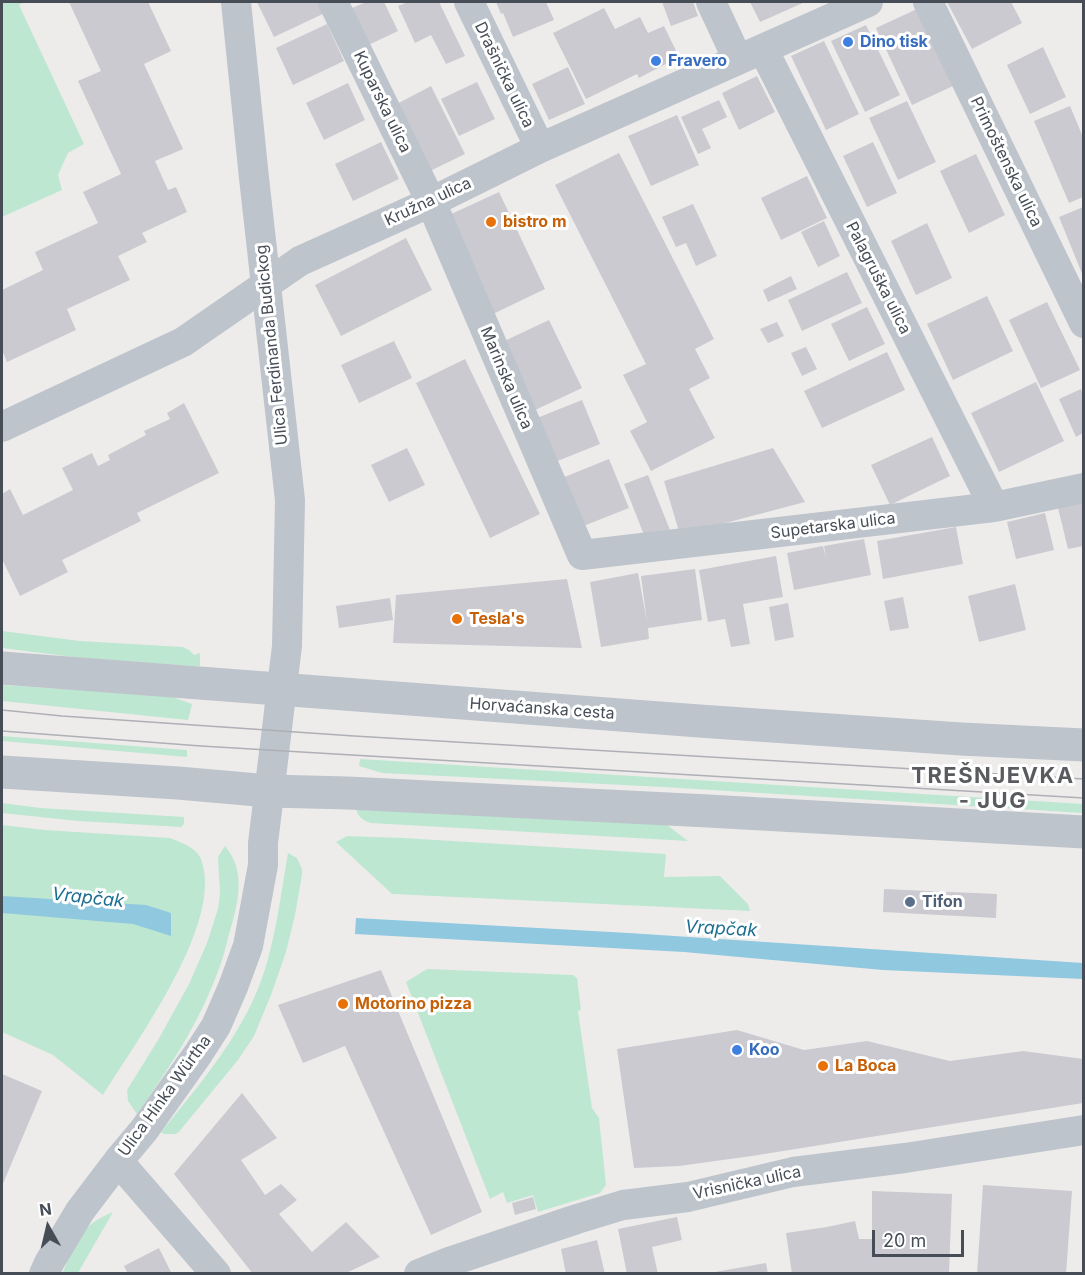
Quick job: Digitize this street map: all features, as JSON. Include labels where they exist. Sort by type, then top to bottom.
[{"type":"street","name":"Ulica Ferdinanda Budickog","points":[[236,2],[290,500],[287,646],[281,690]]},
{"type":"street","name":"Kuparska ulica","points":[[333,2],[430,202]]},
{"type":"street","name":"Drašnička ulica","points":[[469,2],[540,148]]},
{"type":"street","name":"Palagruška ulica","points":[[711,2],[751,54],[994,507]]},
{"type":"street","name":"Kružna ulica","points":[[2,427],[183,342],[300,261],[430,202],[540,148],[868,2]]},
{"type":"street","name":"Primoštenska ulica","points":[[928,2],[1083,323]]},
{"type":"street","name":"Marinska ulica","points":[[430,202],[582,555]]},
{"type":"street","name":"Supetarska ulica","points":[[582,555],[994,507],[1083,488]]},
{"type":"street","name":"Horvaćanska cesta","points":[[2,668],[949,738],[1083,745]]},
{"type":"street","name":"Ulica Hinka Würtha","points":[[44,1274],[80,1211],[144,1130],[198,1054],[216,1026],[233,987],[248,946],[263,865],[263,843],[281,690]]},
{"type":"street","points":[[2,772],[178,783],[269,792],[348,793],[1083,832]]},
{"type":"street","name":"Vrisnička ulica","points":[[419,1274],[623,1205],[688,1197],[793,1172],[905,1158],[1083,1130]]},
{"type":"street","points":[[118,1161],[216,1274]]},
{"type":"green space","points":[[2,2],[25,2],[19,5],[84,144],[68,153],[58,175],[62,190],[2,217]]},
{"type":"green space","points":[[2,631],[80,641],[183,647],[194,655],[200,653],[200,666],[89,659],[2,648]]},
{"type":"green space","points":[[2,685],[170,696],[192,704],[188,720],[2,701]]},
{"type":"green space","points":[[2,736],[187,750],[187,757],[2,741]]},
{"type":"green space","points":[[360,759],[1083,804],[1083,813],[663,787],[382,773],[359,766]]},
{"type":"green space","points":[[2,803],[41,808],[184,817],[184,824],[181,827],[78,821],[2,813]]},
{"type":"green space","points":[[354,804],[667,825],[688,841],[371,823],[360,816]]},
{"type":"green space","points":[[2,825],[170,838],[191,848],[198,853],[201,859],[205,892],[199,921],[187,952],[153,1016],[103,1095],[53,1055],[2,1032]]},
{"type":"green space","points":[[347,836],[666,854],[664,877],[720,876],[748,904],[750,911],[392,894],[336,842]]},
{"type":"green space","points":[[225,846],[236,867],[238,890],[235,914],[222,960],[192,1029],[137,1114],[128,1101],[127,1090],[189,984],[207,943],[218,909],[220,893],[218,857]]},
{"type":"green space","points":[[288,853],[297,858],[302,869],[295,915],[286,952],[254,1036],[238,1060],[178,1133],[164,1134],[161,1132],[200,1084],[236,1033],[255,996],[272,944]]},
{"type":"green space","points":[[427,969],[573,975],[577,978],[581,1010],[578,1011],[592,1108],[599,1118],[606,1185],[600,1193],[538,1212],[533,1195],[507,1203],[503,1192],[490,1199],[406,982]]},
{"type":"green space","points":[[113,1212],[78,1273],[62,1274],[73,1249],[88,1227]]},
{"type":"water","points":[[2,896],[146,905],[171,913],[171,936],[133,924],[2,913]]},
{"type":"water","points":[[356,918],[629,933],[1083,963],[1083,979],[883,970],[684,952],[355,934]]},
{"type":"building","points":[[69,2],[148,2],[171,51],[144,64],[183,149],[155,161],[168,190],[176,187],[187,212],[142,233],[147,242],[118,256],[130,280],[67,309],[76,330],[7,362],[2,350],[2,290],[43,270],[35,252],[98,223],[83,192],[121,174],[78,81],[101,71]]},
{"type":"building","points":[[257,2],[321,2],[327,12],[274,37]]},
{"type":"building","points":[[366,2],[384,2],[398,31],[362,48],[345,11]]},
{"type":"building","points":[[408,2],[439,2],[465,56],[446,64],[431,35],[415,43],[398,6]]},
{"type":"building","points":[[496,2],[546,2],[554,20],[513,37]]},
{"type":"building","points":[[662,2],[693,2],[698,16],[671,26]]},
{"type":"building","points":[[750,2],[805,2],[760,22]]},
{"type":"building","points":[[947,2],[1011,2],[1022,23],[972,49]]},
{"type":"building","points":[[604,8],[615,29],[640,17],[648,33],[664,26],[679,57],[639,78],[637,74],[586,99],[553,33]]},
{"type":"building","points":[[917,9],[953,86],[912,105],[876,28]]},
{"type":"building","points":[[327,24],[344,61],[293,85],[276,48]]},
{"type":"building","points":[[866,25],[900,95],[865,112],[831,41]]},
{"type":"building","points":[[824,41],[859,114],[826,130],[791,56]]},
{"type":"building","points":[[1043,47],[1066,97],[1030,114],[1007,65]]},
{"type":"building","points":[[568,67],[585,104],[549,120],[532,84]]},
{"type":"building","points":[[757,76],[775,112],[739,130],[722,93]]},
{"type":"building","points":[[477,82],[495,119],[459,136],[441,99]]},
{"type":"building","points":[[348,83],[365,120],[324,140],[306,103]]},
{"type":"building","points":[[431,86],[465,154],[426,173],[393,106]]},
{"type":"building","points":[[719,100],[727,117],[702,129],[711,148],[698,154],[681,117]]},
{"type":"building","points":[[907,101],[936,162],[898,180],[869,118]]},
{"type":"building","points":[[1070,106],[1083,137],[1083,197],[1069,203],[1034,121]]},
{"type":"building","points":[[677,115],[699,165],[651,186],[628,136]]},
{"type":"building","points":[[381,142],[399,179],[353,201],[335,164]]},
{"type":"building","points":[[873,142],[897,193],[867,207],[843,156]]},
{"type":"building","points":[[619,153],[714,339],[695,349],[710,378],[689,389],[715,438],[651,471],[630,431],[647,422],[623,375],[646,364],[555,185]]},
{"type":"building","points":[[976,154],[1005,215],[969,233],[940,171]]},
{"type":"building","points":[[807,176],[827,218],[781,240],[761,198]]},
{"type":"building","points":[[499,192],[545,289],[493,314],[447,216]]},
{"type":"building","points":[[693,204],[717,256],[696,266],[686,243],[676,247],[662,217]]},
{"type":"building","points":[[1083,207],[1083,276],[1059,217]]},
{"type":"building","points":[[824,221],[840,256],[818,267],[801,232]]},
{"type":"building","points":[[927,223],[952,278],[916,295],[891,241]]},
{"type":"building","points":[[406,238],[432,290],[341,336],[315,285]]},
{"type":"building","points":[[847,272],[862,303],[802,331],[788,300]]},
{"type":"building","points":[[791,276],[797,289],[768,302],[763,290]]},
{"type":"building","points":[[987,296],[1013,351],[953,380],[927,324]]},
{"type":"building","points":[[1047,302],[1080,370],[1041,388],[1009,320]]},
{"type":"building","points":[[867,307],[885,344],[849,361],[831,324]]},
{"type":"building","points":[[549,320],[582,388],[533,411],[500,343]]},
{"type":"building","points":[[777,322],[784,336],[768,343],[760,329]]},
{"type":"building","points":[[394,341],[412,378],[359,403],[341,365]]},
{"type":"building","points":[[806,347],[817,369],[802,376],[791,353]]},
{"type":"building","points":[[887,352],[905,390],[822,428],[804,391]]},
{"type":"building","points":[[465,359],[540,514],[490,538],[416,383]]},
{"type":"building","points":[[1036,382],[1064,441],[999,472],[971,413]]},
{"type":"building","points":[[1081,389],[1083,433],[1076,437],[1059,399]]},
{"type":"building","points":[[582,400],[600,444],[555,462],[537,418]]},
{"type":"building","points":[[184,403],[219,473],[137,513],[141,521],[62,560],[68,572],[20,596],[2,559],[2,494],[10,489],[23,515],[73,490],[62,468],[92,453],[98,466],[110,460],[108,455],[146,435],[144,431],[170,419],[167,413]]},
{"type":"building","points":[[932,437],[950,476],[890,505],[871,465]]},
{"type":"building","points":[[407,448],[425,485],[389,502],[371,465]]},
{"type":"building","points":[[773,448],[805,502],[680,535],[664,481]]},
{"type":"building","points":[[609,459],[629,508],[581,527],[562,478]]},
{"type":"building","points":[[648,475],[670,530],[646,540],[624,484]]},
{"type":"building","points":[[1083,502],[1083,546],[1068,549],[1058,508]]},
{"type":"building","points":[[1045,513],[1054,550],[1016,559],[1007,522]]},
{"type":"building","points":[[956,527],[963,564],[883,579],[877,541]]},
{"type":"building","points":[[864,539],[871,575],[794,590],[787,553],[823,546],[826,558],[824,546]]},
{"type":"building","points":[[776,556],[783,597],[743,604],[750,644],[731,647],[725,619],[708,622],[699,570]]},
{"type":"building","points":[[695,569],[702,620],[648,628],[649,639],[601,647],[590,582],[638,573],[647,622],[641,576]]},
{"type":"building","points":[[567,579],[582,648],[393,643],[396,595]]},
{"type":"building","points":[[1015,584],[1026,630],[979,642],[968,596]]},
{"type":"building","points":[[903,597],[909,628],[890,631],[884,601]]},
{"type":"building","points":[[390,598],[393,620],[339,628],[336,606]]},
{"type":"building","points":[[788,603],[794,637],[775,641],[769,607]]},
{"type":"building","points":[[884,889],[997,894],[996,918],[883,912]]},
{"type":"building","points":[[381,970],[482,1212],[431,1235],[345,1046],[303,1063],[278,1005]]},
{"type":"building","points":[[737,1030],[804,1050],[867,1041],[950,1061],[1023,1051],[1083,1059],[1083,1103],[752,1156],[679,1166],[634,1168],[617,1049]]},
{"type":"building","points":[[2,1074],[42,1091],[2,1186]]},
{"type":"building","points":[[242,1093],[277,1138],[241,1160],[265,1195],[281,1184],[297,1200],[279,1214],[312,1252],[346,1222],[380,1257],[344,1274],[253,1274],[174,1174]]},
{"type":"building","points":[[983,1185],[1072,1191],[1066,1274],[977,1274]]},
{"type":"building","points":[[872,1191],[952,1194],[949,1274],[792,1274],[786,1233],[855,1221],[859,1239],[872,1239]]},
{"type":"building","points":[[533,1197],[536,1209],[515,1215],[512,1203]]},
{"type":"building","points":[[677,1217],[682,1240],[652,1247],[658,1274],[627,1274],[618,1229]]},
{"type":"building","points":[[597,1240],[605,1274],[566,1274],[561,1249]]},
{"type":"building","points":[[159,1248],[172,1274],[128,1274],[124,1266]]},
{"type":"building","points":[[766,1263],[768,1274],[715,1274],[715,1272]]},
{"type":"tram line","points":[[2,710],[354,736],[1084,779]]},
{"type":"tram line","points":[[2,731],[201,746],[1084,798]]},
{"type":"place","name":"Dino tisk","points":[[848,42]]},
{"type":"place","name":"Fravero","points":[[656,61]]},
{"type":"place","name":"bistro m","points":[[491,222]]},
{"type":"place","name":"Tesla's","points":[[457,619]]},
{"type":"place","name":"Tifon","points":[[910,902]]},
{"type":"place","name":"Motorino pizza","points":[[343,1004]]},
{"type":"place","name":"Koo","points":[[737,1050]]},
{"type":"place","name":"La Boca","points":[[823,1066]]},
{"type":"district","name":"TREŠNJEVKA - JUG","points":[[993,788]]},
{"type":"water label","name":"Vrapčak","points":[[88,898]]},
{"type":"water label","name":"Vrapčak","points":[[721,929]]}]
